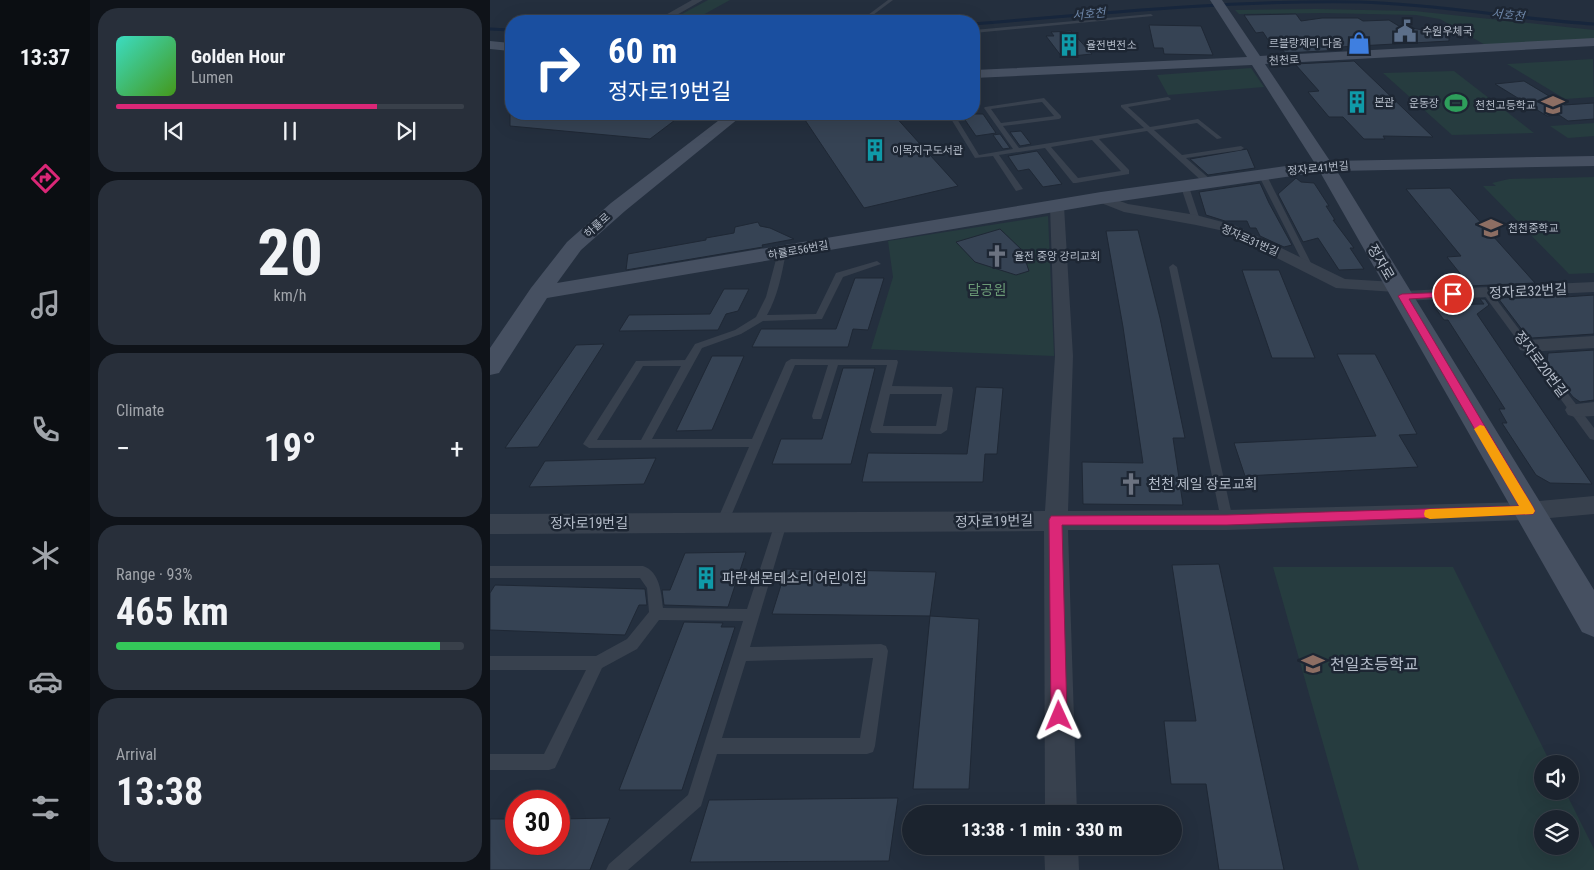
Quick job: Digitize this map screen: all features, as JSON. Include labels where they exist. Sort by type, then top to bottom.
[{"type":"street","points":[[671,15],[698,0]]},
{"type":"street","name":"정자로","points":[[1219,5],[1325,166],[1594,621]]},
{"type":"street","name":"천천로","points":[[980,74],[1256,61],[1594,42]]},
{"type":"street","points":[[490,46],[505,47]]},
{"type":"street","name":"하률로","points":[[491,363],[574,246],[618,207],[728,120]]},
{"type":"street","name":"정자로41번길","points":[[1057,206],[1184,184],[1325,166],[1588,161]]},
{"type":"street","name":"정자로31번길","points":[[1101,198],[1124,208],[1196,220],[1229,228],[1342,284],[1399,292]]},
{"type":"street","points":[[1057,206],[1064,356],[1056,520],[1061,805]]},
{"type":"street","name":"하률로56번길","points":[[539,294],[1057,206]]},
{"type":"street","name":"정자로32번길","points":[[1399,292],[1487,293],[1594,286]]},
{"type":"street","points":[[1527,346],[1594,342]]},
{"type":"street","points":[[1528,511],[1594,505]]},
{"type":"street","name":"정자로19번길","points":[[490,524],[1227,520],[1528,511]]},
{"type":"street","points":[[1061,855],[1062,870]]},
{"type":"lane","points":[[870,15],[890,0]]},
{"type":"lane","points":[[980,31],[1151,15]]},
{"type":"lane","points":[[1168,99],[1123,106],[1208,182]]},
{"type":"lane","points":[[999,125],[1059,117],[1044,100],[987,108],[999,125],[1017,150]]},
{"type":"lane","points":[[955,120],[977,157],[1198,121],[1219,138]]},
{"type":"lane","points":[[1047,146],[1076,181],[1126,172],[1094,138]]},
{"type":"lane","points":[[1181,157],[1241,148]]},
{"type":"lane","points":[[995,154],[1018,189]]},
{"type":"lane","points":[[1262,174],[1309,267]]},
{"type":"lane","points":[[1184,184],[1196,220]]},
{"type":"lane","points":[[760,318],[773,290],[782,252]]},
{"type":"lane","points":[[644,444],[698,346],[731,335],[760,318],[819,318],[838,275],[877,264]]},
{"type":"lane","points":[[1173,267],[1227,520]]},
{"type":"lane","name":"정자로20번길","points":[[1487,293],[1527,346],[1584,410],[1594,436]]},
{"type":"lane","points":[[722,523],[791,362],[893,362],[886,390],[876,430],[941,430],[948,390],[886,390]]},
{"type":"lane","points":[[817,416],[834,362]]},
{"type":"lane","points":[[688,363],[640,363],[589,444],[756,443]]},
{"type":"lane","points":[[614,870],[695,800],[781,523]]},
{"type":"lane","points":[[490,572],[643,572],[654,586],[656,614],[632,644],[597,662],[490,662]]},
{"type":"lane","points":[[656,614],[752,615]]},
{"type":"lane","points":[[712,746],[867,746],[881,651],[740,654]]},
{"type":"lane","points":[[490,762],[549,762],[597,662]]},
{"type":"green space","points":[[708,0],[730,0],[703,15],[680,15]]},
{"type":"green space","points":[[1235,10],[1414,11],[1594,30],[1594,40],[1487,46],[1440,19],[1416,15],[1239,14]]},
{"type":"green space","points":[[1593,59],[1594,97],[1565,99],[1507,64]]},
{"type":"green space","points":[[1251,68],[1264,87],[1168,95],[1157,75]]},
{"type":"green space","name":"운동장","points":[[1454,71],[1534,133],[1452,135],[1383,73]]},
{"type":"green space","points":[[1594,123],[1594,136],[1568,138],[1550,126]]},
{"type":"green space","points":[[1594,177],[1594,273],[1569,274],[1483,186],[1496,186],[1492,183],[1509,179]]},
{"type":"green space","name":"달공원","points":[[1048,216],[1054,356],[871,349],[893,277],[888,241]]},
{"type":"green space","points":[[1273,567],[1453,567],[1547,755],[1534,755],[1534,800],[1570,800],[1574,810],[1534,810],[1534,855],[1579,855],[1579,819],[1594,849],[1594,870],[1359,870]]},
{"type":"building","points":[[1296,14],[1301,21],[1322,18],[1358,18],[1363,21],[1389,20],[1402,28],[1449,34],[1449,41],[1340,47],[1342,50],[1285,53],[1282,49],[1274,49],[1263,32],[1256,33],[1244,15]]},
{"type":"building","points":[[1149,25],[1201,26],[1213,55],[1164,54],[1163,48],[1154,48]]},
{"type":"building","name":"율전변전소","points":[[1071,31],[1092,54],[1062,57],[1046,36],[1054,36],[1051,32]]},
{"type":"building","name":"본관","points":[[1354,61],[1433,137],[1383,136],[1385,139],[1364,139],[1343,117],[1329,117],[1308,92],[1319,91],[1295,64]]},
{"type":"building","points":[[1524,81],[1564,105],[1594,103],[1594,119],[1568,121],[1559,115],[1547,116],[1495,84]]},
{"type":"building","points":[[980,114],[983,114],[996,133],[976,136],[965,120],[980,120]]},
{"type":"building","points":[[510,120],[675,120],[650,139],[510,126]]},
{"type":"building","name":"이목지구도서관","points":[[805,120],[898,120],[958,186],[864,208]]},
{"type":"building","points":[[1021,131],[1031,144],[1020,146],[1010,132]]},
{"type":"building","points":[[1000,134],[1010,148],[1003,149],[993,135]]},
{"type":"building","points":[[1247,149],[1255,168],[1208,175],[1190,159]]},
{"type":"building","points":[[1037,151],[1062,184],[1043,187],[1029,169],[1018,171],[1008,156]]},
{"type":"building","points":[[1296,178],[1301,182],[1314,183],[1329,206],[1326,206],[1335,220],[1333,220],[1354,248],[1350,248],[1364,269],[1339,270],[1318,238],[1303,242],[1278,194]]},
{"type":"building","points":[[1260,183],[1292,245],[1284,247],[1260,236],[1256,228],[1250,228],[1247,221],[1225,221],[1206,215],[1199,192]]},
{"type":"building","name":"천천중학교","points":[[1450,188],[1535,283],[1470,286],[1447,257],[1461,256],[1406,189]]},
{"type":"building","points":[[758,222],[760,226],[770,228],[794,239],[762,245],[763,247],[626,270],[628,254],[706,240],[706,238],[734,233],[735,227]]},
{"type":"building","name":"율전 중앙 강리교회","points":[[1000,229],[1022,250],[1029,271],[1016,275],[975,262],[956,242]]},
{"type":"building","points":[[1138,230],[1160,318],[1185,438],[1173,438],[1183,505],[1083,504],[1082,462],[1143,463],[1123,327],[1106,231]]},
{"type":"building","points":[[1242,270],[1279,270],[1315,358],[1272,358]]},
{"type":"building","points":[[855,278],[884,278],[868,330],[853,329],[848,347],[752,347],[761,329],[836,329]]},
{"type":"building","points":[[724,289],[749,289],[738,311],[726,314],[718,330],[619,331],[629,315],[710,314]]},
{"type":"building","points":[[1564,295],[1565,297],[1594,295],[1594,334],[1532,338],[1526,335],[1498,298]]},
{"type":"building","points":[[1480,299],[1485,299],[1489,305],[1477,314],[1592,484],[1550,483],[1536,475],[1502,423],[1507,423],[1499,409],[1505,409],[1448,320],[1444,320],[1433,305],[1484,304]]},
{"type":"building","points":[[604,344],[538,447],[505,448],[576,345]]},
{"type":"building","points":[[1594,350],[1594,400],[1580,402],[1573,397],[1547,363],[1548,353]]},
{"type":"building","points":[[1337,354],[1375,354],[1417,434],[1399,435],[1418,467],[1245,476],[1234,443],[1376,436]]},
{"type":"building","points":[[712,356],[744,356],[712,430],[676,431]]},
{"type":"building","points":[[843,368],[875,368],[851,464],[772,464],[781,439],[822,439]]},
{"type":"building","points":[[976,387],[1003,388],[997,454],[985,454],[983,482],[862,482],[868,453],[967,454]]},
{"type":"building","points":[[656,458],[644,484],[529,487],[545,461]]},
{"type":"building","name":"파란샘몬테소리 어린이집","points":[[746,552],[728,607],[664,605],[662,590],[670,590],[685,553]]},
{"type":"building","points":[[1219,564],[1284,870],[1219,870],[1206,784],[1171,784],[1164,721],[1196,721],[1172,565]]},
{"type":"building","points":[[786,569],[936,572],[930,616],[772,614]]},
{"type":"building","points":[[495,585],[645,589],[647,605],[639,605],[625,635],[490,630],[490,593]]},
{"type":"building","points":[[930,616],[979,619],[969,789],[913,789]]},
{"type":"building","points":[[684,622],[723,623],[721,627],[735,627],[682,790],[619,790]]},
{"type":"building","points":[[898,798],[889,861],[690,862],[709,800]]},
{"type":"building","points":[[610,818],[590,870],[490,870],[490,819],[505,819],[505,855],[570,855],[570,819]]},
{"type":"waterway","name":"서호천","points":[[980,24],[1215,5],[1360,2],[1389,3],[1594,24]]},
{"type":"waterway","name":"서호천","points":[[490,29],[505,30]]},
{"type":"slow traffic","points":[[1430,514],[1528,511],[1480,429]]},
{"type":"place","name":"수원우체국","points":[[1405,31]]},
{"type":"place","name":"르블랑제리 다움","points":[[1359,43]]},
{"type":"place","name":"율전변전소","points":[[1069,45]]},
{"type":"place","name":"본관","points":[[1357,102]]},
{"type":"place","name":"운동장","points":[[1456,103]]},
{"type":"place","name":"천천고등학교","points":[[1553,105]]},
{"type":"place","name":"이목지구도서관","points":[[875,150]]},
{"type":"place","name":"천천중학교","points":[[1491,228]]},
{"type":"place","name":"율전 중앙 강리교회","points":[[997,256]]},
{"type":"place","name":"천천 제일 장로교회","points":[[1131,484]]},
{"type":"place","name":"파란샘몬테소리 어린이집","points":[[706,578]]},
{"type":"place","name":"천일초등학교","points":[[1313,664]]},
{"type":"route","points":[[1059,716],[1056,520],[1227,520],[1528,511],[1402,296],[1453,294]]}]
